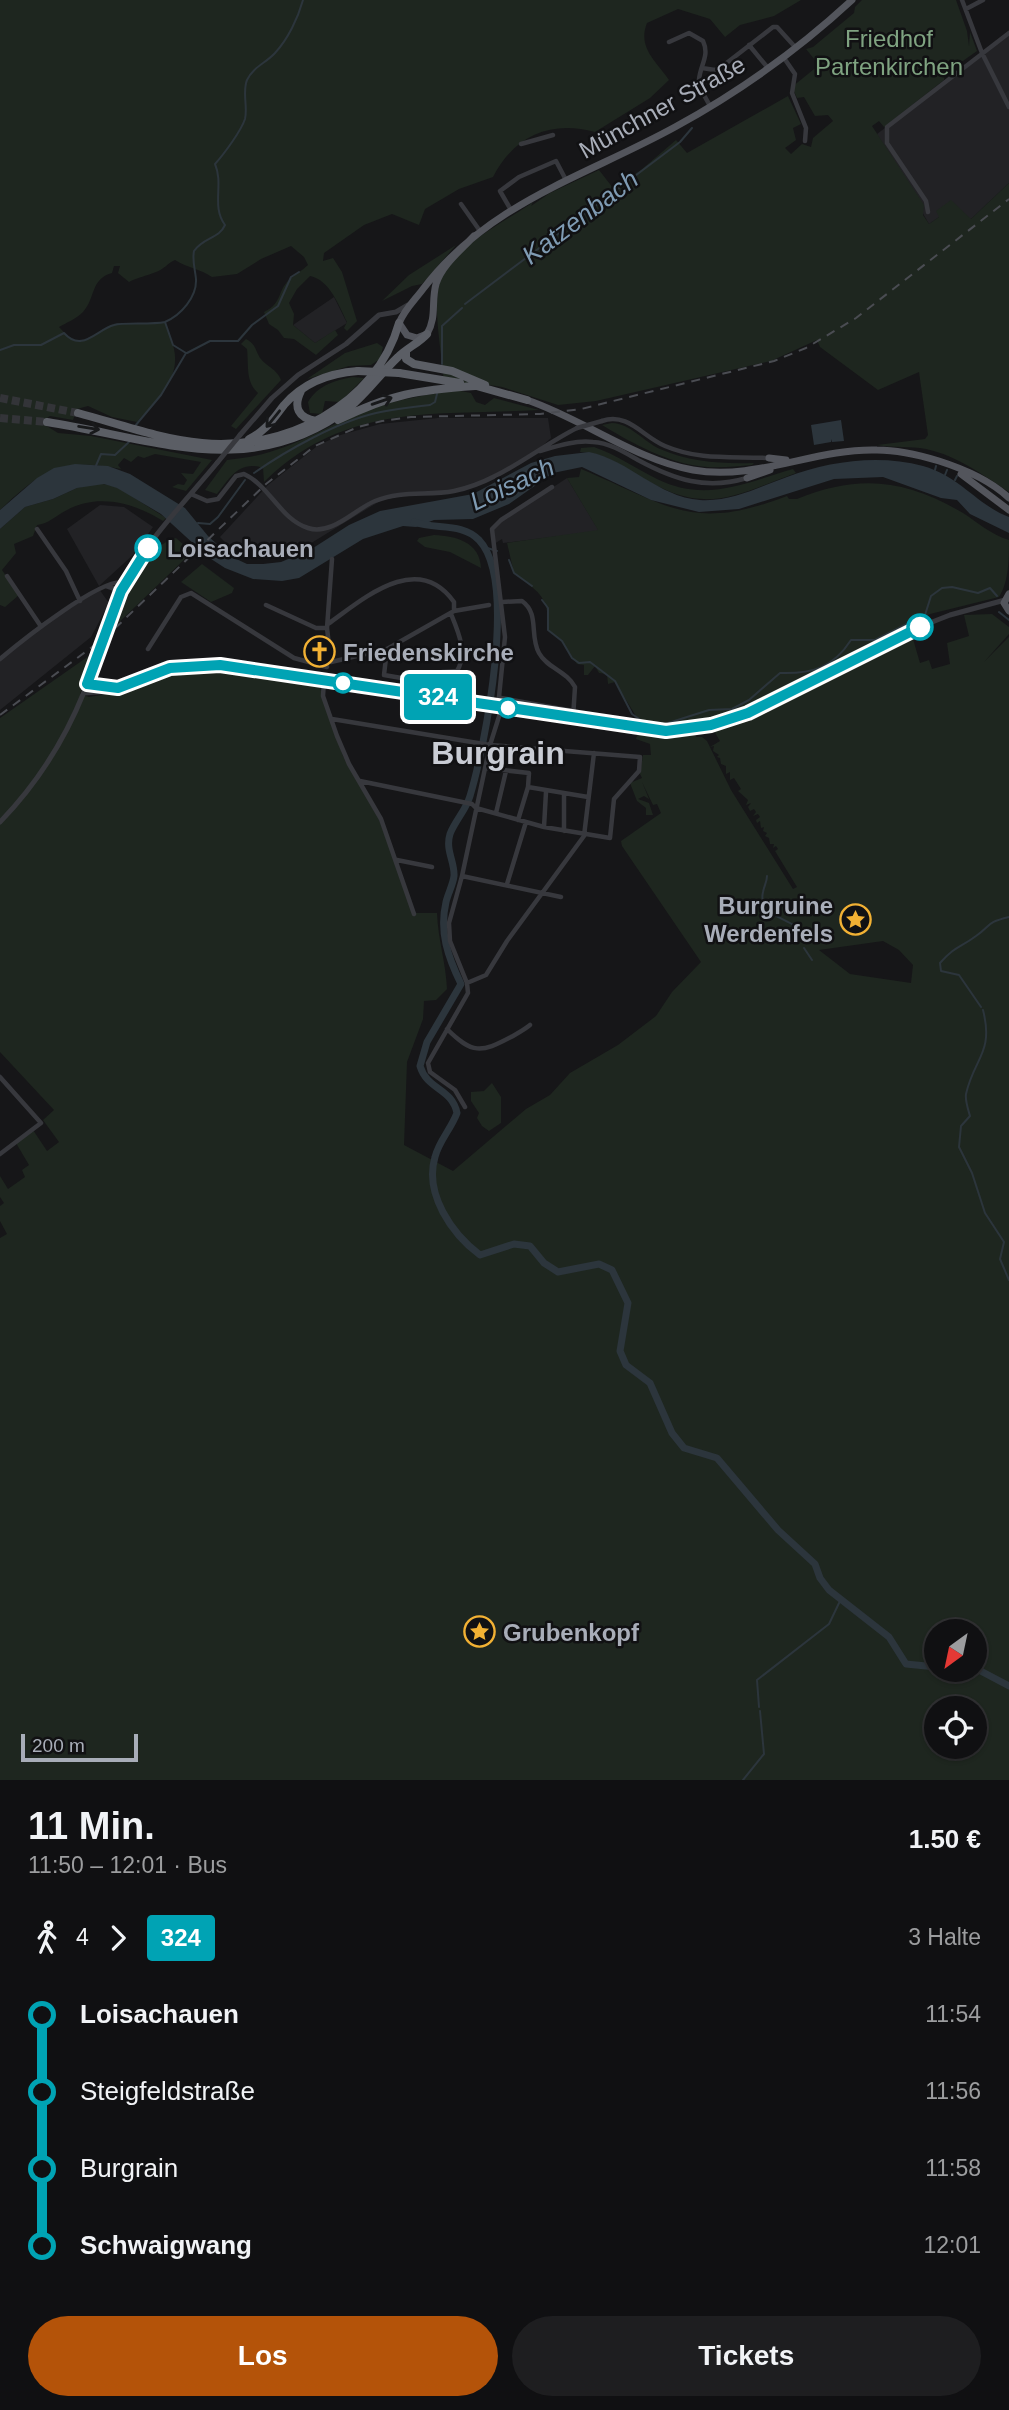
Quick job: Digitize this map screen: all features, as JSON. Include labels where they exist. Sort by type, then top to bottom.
[{"type":"highway","points":[[143,435],[203,443],[289,433],[317,424],[375,373],[392,346],[399,323]]},
{"type":"highway","points":[[78,413],[132,432],[199,450],[231,452],[269,445],[317,424],[362,397],[406,351],[427,334]]},
{"type":"highway","points":[[406,351],[406,359],[411,363],[452,371],[494,390]]},
{"type":"highway","points":[[240,439],[265,429],[291,398],[302,390],[330,376],[358,371],[399,373],[475,386],[527,400]]},
{"type":"highway","points":[[302,390],[296,402],[297,409],[304,417],[317,424],[328,425],[370,405],[400,395],[434,388],[475,386]]},
{"type":"highway","points":[[47,422],[132,432]]},
{"type":"main road","name":"Münchner Straße","points":[[437,275],[458,248],[511,210],[566,180],[642,145],[711,107],[784,58],[852,0]]},
{"type":"main road","points":[[437,275],[434,314],[427,334],[411,337],[404,333],[399,323],[408,305],[437,275]]},
{"type":"main road","points":[[416,298],[428,301],[434,314]]},
{"type":"main road","points":[[527,400],[561,412],[635,449],[681,467],[726,472],[875,449],[898,451],[960,468],[1009,498]]},
{"type":"main road","points":[[769,458],[791,462]]},
{"type":"main road","points":[[939,461],[976,482],[1009,510]]},
{"type":"main road","points":[[747,478],[791,462]]},
{"type":"main road","points":[[1007,597],[1008,610]]},
{"type":"street","points":[[962,0],[982,53],[1009,107]]},
{"type":"street","points":[[966,9],[983,0]]},
{"type":"street","points":[[702,68],[715,70],[773,27],[777,27],[796,48]]},
{"type":"street","points":[[669,42],[684,33],[698,37],[706,48],[700,85],[711,107]]},
{"type":"street","points":[[928,212],[926,201],[887,143],[887,127],[1009,33]]},
{"type":"street","points":[[749,45],[768,69]]},
{"type":"street","points":[[784,58],[795,75],[792,93],[806,128],[805,141]]},
{"type":"street","points":[[521,144],[553,135]]},
{"type":"street","points":[[511,210],[500,191],[519,177],[556,161],[566,180]]},
{"type":"street","points":[[461,204],[477,233]]},
{"type":"street","points":[[0,822],[27,791],[55,748],[84,693],[121,591],[166,524],[272,398],[298,375],[346,344],[379,315],[408,305]]},
{"type":"street","points":[[390,313],[399,323]]},
{"type":"street","points":[[191,494],[207,501],[218,499],[236,476],[244,474],[253,479],[300,525],[320,530],[382,499],[402,494],[452,491],[478,483],[577,428],[622,419],[660,443],[692,454],[718,459],[769,458]]},
{"type":"street","points":[[536,452],[569,443],[593,442],[620,450],[662,473],[684,481],[710,484],[747,478]]},
{"type":"street","points":[[465,1107],[455,1090],[434,1076],[428,1068],[432,1053],[466,999],[467,983],[454,953],[449,932],[474,806],[485,768],[484,744],[500,707],[505,637],[492,536],[495,525],[552,487]]},
{"type":"street","points":[[37,529],[66,571],[80,601]]},
{"type":"street","points":[[331,662],[327,626],[332,559]]},
{"type":"street","points":[[7,576],[40,625]]},
{"type":"street","points":[[266,605],[316,628],[327,626],[370,593],[402,580],[428,583],[442,589],[454,602],[452,612],[462,659],[457,671],[443,672]]},
{"type":"street","points":[[0,659],[40,625],[111,582],[125,583]]},
{"type":"street","points":[[106,587],[121,591]]},
{"type":"street","points":[[148,649],[181,597],[188,593],[294,658],[327,667]]},
{"type":"street","points":[[84,693],[102,693],[170,668],[220,665],[666,731],[711,725],[748,713],[937,619],[990,606],[1007,597]]},
{"type":"street","points":[[502,602],[522,601],[532,612],[534,637],[540,655],[567,676],[575,687],[573,718]]},
{"type":"street","points":[[414,914],[381,819],[343,751],[323,696],[327,667],[331,662],[387,649],[452,612],[489,605]]},
{"type":"street","points":[[990,606],[1008,610]]},
{"type":"street","points":[[387,649],[384,675],[413,680]]},
{"type":"street","points":[[87,684],[118,688]]},
{"type":"street","points":[[500,698],[573,711]]},
{"type":"street","points":[[332,719],[484,744],[640,757],[639,771],[614,799],[610,838],[584,836],[544,827],[465,802],[360,781]]},
{"type":"street","points":[[467,983],[486,975],[584,836],[594,753]]},
{"type":"street","points":[[485,768],[529,773],[528,787],[518,820]]},
{"type":"street","points":[[496,813],[506,771]]},
{"type":"street","points":[[528,787],[588,797]]},
{"type":"street","points":[[544,827],[546,792]]},
{"type":"street","points":[[564,795],[564,831]]},
{"type":"street","points":[[507,884],[526,822]]},
{"type":"street","points":[[396,860],[432,867]]},
{"type":"street","points":[[462,876],[561,897]]},
{"type":"street","points":[[447,1029],[468,1046],[481,1050],[492,1048],[530,1025]]},
{"type":"street","points":[[0,1077],[41,1123],[0,1154]]},
{"type":"shaded area","points":[[1009,35],[1009,183],[971,219],[939,217],[929,224],[877,134]]},
{"type":"shaded area","points":[[334,297],[347,323],[315,343],[293,325]]},
{"type":"shaded area","points":[[438,418],[548,418],[551,438],[532,455],[478,484],[452,492],[405,495],[380,501],[308,545],[249,558],[243,545],[231,548],[220,537],[268,485],[316,447],[337,436],[380,424]]},
{"type":"shaded area","points":[[567,478],[599,531],[503,543],[502,539],[494,544],[493,530],[496,525]]},
{"type":"shaded area","points":[[100,505],[124,507],[153,527],[134,554],[99,586],[67,529]]},
{"type":"shaded area","points":[[99,589],[109,603],[91,637],[0,710],[0,657],[42,623]]},
{"type":"green space","points":[[0,0],[801,0],[774,16],[740,25],[725,37],[710,19],[678,9],[647,23],[646,47],[669,80],[650,98],[595,132],[563,128],[535,135],[511,151],[493,177],[459,189],[425,209],[419,225],[392,214],[364,225],[324,253],[323,261],[333,258],[342,272],[357,321],[347,331],[344,328],[347,322],[333,294],[317,278],[310,276],[297,289],[289,303],[294,314],[293,325],[315,343],[335,330],[338,335],[316,355],[294,339],[284,338],[269,324],[264,312],[274,305],[289,280],[308,265],[304,257],[291,246],[261,259],[237,274],[212,277],[175,260],[159,271],[129,282],[118,273],[120,266],[114,266],[112,273],[97,284],[83,312],[59,327],[68,336],[82,341],[115,324],[165,322],[173,346],[174,371],[165,390],[137,422],[112,417],[88,406],[77,409],[73,420],[50,416],[45,419],[45,425],[58,433],[91,436],[212,460],[186,491],[172,487],[184,485],[187,480],[181,473],[193,474],[201,462],[155,454],[144,458],[138,456],[131,462],[124,458],[118,465],[121,469],[68,466],[54,470],[29,484],[0,510]]},
{"type":"green space","name":"Friedhof Partenkirchen","points":[[862,0],[956,0],[967,31],[969,46],[970,32],[977,51],[950,70],[951,72],[945,71],[944,80],[884,127],[879,121],[872,126],[924,205],[923,215],[929,224],[939,217],[936,211],[951,200],[971,219],[1009,183],[1009,492],[970,467],[938,452],[877,445],[925,439],[928,435],[919,372],[878,390],[820,347],[817,340],[771,361],[596,401],[558,405],[502,387],[477,383],[444,383],[438,323],[438,290],[443,275],[464,249],[550,193],[599,170],[613,188],[641,170],[676,140],[687,153],[788,96],[801,124],[793,128],[796,140],[785,148],[791,154],[802,144],[811,147],[813,138],[833,121],[828,115],[815,116],[804,97],[797,98],[792,87],[819,65],[806,49],[813,47],[854,13],[855,7]]},
{"type":"green space","points":[[456,245],[422,284],[382,301],[409,275]]},
{"type":"green space","points":[[246,339],[281,380],[236,429],[231,426],[258,393],[249,378],[247,349],[241,344]]},
{"type":"green space","points":[[377,343],[383,347],[380,359],[371,365],[349,366],[307,379],[345,353]]},
{"type":"green space","points":[[353,377],[364,378],[340,402],[325,401],[322,414],[310,413],[308,402],[317,391],[334,382]]},
{"type":"green space","points":[[456,390],[471,393],[476,402],[485,405],[494,398],[539,410],[427,414],[359,426],[327,438],[295,456],[264,482],[263,468],[248,466],[236,472],[217,494],[205,490],[227,460],[268,453],[381,406]]},
{"type":"green space","points":[[612,423],[631,430],[660,449],[683,457],[754,463],[714,467],[680,462],[645,449],[602,425]]},
{"type":"green space","points":[[594,447],[657,479],[692,490],[741,485],[793,469],[796,473],[735,495],[701,499],[662,488],[604,457],[580,452],[581,448]]},
{"type":"green space","points":[[581,469],[659,503],[703,513],[754,507],[787,496],[789,499],[797,499],[841,486],[882,484],[921,493],[942,502],[1009,540],[1007,577],[999,597],[930,614],[738,710],[694,725],[696,737],[707,741],[731,790],[793,889],[797,887],[775,851],[778,849],[776,846],[773,848],[774,844],[770,844],[760,821],[757,823],[756,820],[760,817],[758,814],[753,816],[756,812],[754,809],[750,811],[748,807],[751,803],[746,805],[748,800],[738,791],[741,789],[734,778],[730,780],[730,772],[726,774],[726,766],[721,764],[720,758],[717,757],[719,755],[713,751],[714,746],[710,747],[720,741],[714,731],[741,721],[906,640],[913,639],[920,663],[929,660],[932,669],[950,664],[947,643],[969,636],[964,615],[992,614],[1009,627],[1009,634],[984,662],[1009,637],[1009,1780],[0,1780],[0,1238],[7,1234],[0,1221],[0,1206],[4,1203],[0,1197],[0,1176],[8,1189],[25,1177],[22,1170],[29,1165],[16,1143],[33,1130],[47,1151],[59,1142],[43,1120],[54,1110],[0,1052],[0,718],[93,653],[80,694],[89,697],[113,693],[175,670],[222,667],[319,685],[343,756],[379,819],[414,913],[437,913],[447,989],[436,1000],[424,1001],[423,1019],[407,1062],[404,1145],[453,1171],[526,1109],[550,1095],[570,1073],[618,1045],[656,1016],[672,992],[701,962],[622,846],[621,841],[661,813],[657,804],[653,805],[642,782],[649,799],[644,796],[638,799],[649,803],[653,815],[646,815],[646,808],[637,801],[630,783],[642,778],[640,774],[643,755],[651,755],[650,744],[636,739],[638,733],[647,734],[615,682],[608,684],[607,674],[599,673],[595,666],[588,675],[584,675],[584,665],[577,664],[562,641],[548,630],[547,609],[541,596],[514,573],[507,543],[598,530],[567,478],[579,477]],"holes":[[[883,941],[899,950],[913,965],[911,983],[850,974],[819,950]]]},
{"type":"green space","points":[[99,483],[117,487],[166,518],[163,521],[140,509],[104,501],[79,505],[37,525],[33,536],[14,544],[16,553],[2,570],[19,595],[5,607],[0,605],[0,529],[25,507]]},
{"type":"green space","points":[[434,535],[458,539],[471,546],[480,559],[481,568],[450,552],[425,547],[417,541],[419,538]]},
{"type":"green space","points":[[176,538],[192,552],[109,632],[144,563],[165,543]]},
{"type":"green space","points":[[202,564],[234,588],[232,593],[211,602],[181,582]]},
{"type":"green space","points":[[492,1083],[501,1097],[501,1123],[489,1131],[477,1118],[479,1113],[471,1101],[471,1092],[484,1091]]},
{"type":"water","points":[[841,420],[844,441],[832,442],[831,439],[831,442],[814,445],[811,425]]},
{"type":"water","name":"Loisach","points":[[589,452],[617,462],[657,486],[700,500],[723,499],[803,471],[837,463],[872,460],[906,462],[948,477],[987,506],[1009,517],[1009,533],[970,514],[957,500],[941,498],[883,477],[834,479],[739,509],[699,512],[651,500],[582,467],[553,473],[509,504],[473,519],[434,520],[416,527],[403,526],[363,539],[299,578],[282,581],[253,579],[225,568],[208,557],[161,514],[117,488],[104,484],[77,488],[25,507],[0,529],[0,510],[37,478],[54,468],[75,464],[108,466],[130,474],[185,508],[208,536],[230,556],[247,564],[281,562],[310,550],[349,525],[380,511],[473,494],[531,463],[555,456]]},
{"type":"waterway","points":[[165,322],[182,310],[194,292],[194,251],[219,233],[225,225],[219,210],[215,164],[245,119],[247,80],[284,41],[303,0]]},
{"type":"waterway","name":"Katzenbach","points":[[465,304],[680,142],[692,128]]},
{"type":"waterway","points":[[187,353],[210,341],[238,341],[252,325],[278,306],[291,277],[299,272]]},
{"type":"waterway","name":"Katzenbach","points":[[442,364],[442,326],[462,308]]},
{"type":"waterway","points":[[0,350],[14,345],[41,345],[64,333],[71,339],[83,341],[114,325],[165,322],[173,345],[186,353],[161,395],[135,426]]},
{"type":"waterway","name":"Katzenbach","points":[[254,473],[329,430],[376,413],[430,405],[435,402],[437,394]]},
{"type":"waterway","points":[[95,468],[101,454],[115,455],[130,441]]},
{"type":"waterway","points":[[935,470],[936,466]]},
{"type":"waterway","points":[[945,475],[947,470]]},
{"type":"waterway","points":[[955,480],[957,476]]},
{"type":"waterway","name":"Katzenbach","points":[[198,523],[210,524],[218,517],[245,480]]},
{"type":"waterway","points":[[414,522],[472,534],[479,540],[490,561],[496,590],[495,665],[490,704],[470,796],[449,840],[454,876],[444,913],[444,934],[461,984],[427,1042],[420,1066],[428,1080],[450,1098],[457,1113],[435,1157],[433,1185],[437,1199],[451,1225],[480,1255],[514,1244],[530,1246],[544,1263],[558,1272],[599,1264],[612,1270],[628,1303],[620,1351],[626,1365],[650,1383],[672,1433],[684,1448],[717,1458],[778,1530],[815,1564],[820,1578],[829,1590],[889,1637],[906,1664],[924,1666]]},
{"type":"waterway","points":[[484,547],[497,551]]},
{"type":"waterway","points":[[509,560],[514,573],[532,586]]},
{"type":"waterway","points":[[542,600],[548,608],[548,630],[562,641],[572,658],[579,663],[590,662],[615,681],[632,714],[645,723],[665,724],[709,710],[732,709],[749,700],[780,673],[802,672],[821,667],[837,657],[851,640],[875,640],[925,615],[931,596],[942,588],[952,587],[978,593],[990,588],[997,596]]},
{"type":"waterway","points":[[999,612],[1009,620]]},
{"type":"waterway","points":[[767,876],[762,899],[764,905],[773,914],[795,926]]},
{"type":"waterway","points":[[981,1007],[959,975],[941,971],[940,963],[992,922],[1009,917]]},
{"type":"waterway","points":[[804,948],[812,960]]},
{"type":"waterway","points":[[983,1010],[986,1024],[985,1046],[969,1082],[966,1102],[970,1116],[961,1126],[959,1147],[972,1173],[985,1213],[1004,1242],[1000,1259],[1009,1280]]},
{"type":"waterway","points":[[759,1707],[757,1680],[829,1624],[840,1601]]},
{"type":"waterway","points":[[987,1674],[1009,1686]]},
{"type":"waterway","points":[[743,1780],[764,1754],[760,1711]]},
{"type":"tunnel","points":[[0,398],[78,413]]},
{"type":"tunnel","points":[[0,418],[47,422]]},
{"type":"railway","points":[[0,715],[107,636],[266,484],[315,446],[358,427],[382,421],[411,417],[540,414],[581,409],[774,361],[806,348],[856,318],[1009,199]]},
{"type":"bus line","name":"324","points":[[148,548],[121,591],[87,684],[118,688],[170,668],[220,665],[666,731],[711,725],[748,713],[920,627]]},
{"type":"place","name":"Loisachauen","points":[[148,548]]},
{"type":"place","name":"Friedenskirche","points":[[320,652]]},
{"type":"place","name":"Burgruine Werdenfels","points":[[856,919]]},
{"type":"place","name":"Grubenkopf","points":[[480,1632]]},
{"type":"district","name":"Burgrain","points":[[498,753]]}]
